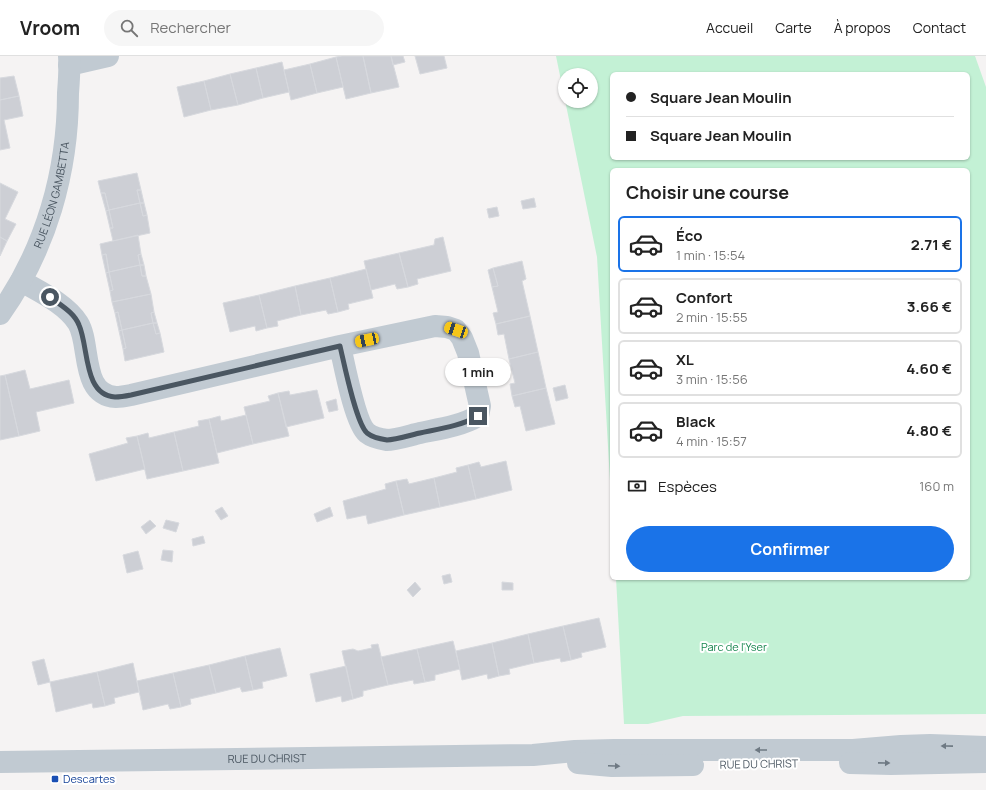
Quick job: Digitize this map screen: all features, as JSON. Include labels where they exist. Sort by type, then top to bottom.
[{"type":"street","points":[[69,61],[108,56]]},
{"type":"street","name":"RUE LÉON GAMBETTA","points":[[0,314],[21,281],[34,256],[51,213],[62,167],[65,145],[68,114],[69,61]]},
{"type":"street","points":[[21,281],[50,297],[68,310],[79,323],[84,340],[90,375],[95,387],[104,394],[115,397],[131,395],[340,346],[435,326],[456,330],[462,338],[468,354],[480,406],[478,416],[471,420],[450,426],[388,440],[378,438],[367,433],[356,410],[340,346]]},
{"type":"street","name":"RUE DU CHRIST","points":[[0,762],[534,755],[575,751],[608,750],[853,750],[901,746],[986,747]]},
{"type":"street","name":"RUE DU CHRIST","points":[[534,755],[575,763],[612,766],[986,762]]},
{"type":"green space","name":"Parc de l'Yser","points":[[556,56],[975,56],[986,87],[986,714],[683,716],[648,724],[624,724],[616,580],[970,580],[970,168],[610,168],[610,481],[597,257],[566,108],[598,108],[598,68],[558,68]]},
{"type":"building","points":[[363,56],[371,93],[346,99],[336,57]]},
{"type":"building","points":[[363,56],[391,56],[399,87],[371,93]]},
{"type":"building","points":[[391,56],[403,56],[405,62],[393,65]]},
{"type":"building","points":[[415,56],[444,56],[447,68],[420,74]]},
{"type":"building","points":[[336,57],[343,87],[317,93],[310,64]]},
{"type":"building","points":[[282,62],[289,92],[263,98],[256,68]]},
{"type":"building","points":[[310,64],[317,93],[291,100],[284,70]]},
{"type":"building","points":[[256,68],[263,98],[238,105],[230,74]]},
{"type":"building","points":[[230,74],[238,105],[211,110],[204,81]]},
{"type":"building","points":[[14,76],[19,96],[0,100],[0,78]]},
{"type":"building","points":[[204,81],[211,110],[184,117],[177,87]]},
{"type":"building","points":[[19,96],[23,116],[4,120],[10,148],[0,150],[0,100]]},
{"type":"building","points":[[137,173],[141,190],[137,190],[140,203],[109,210],[105,193],[101,193],[98,181]]},
{"type":"building","points":[[0,183],[18,192],[5,219],[16,224],[7,241],[0,237]]},
{"type":"building","points":[[137,190],[141,190],[144,203],[140,203]]},
{"type":"building","points":[[101,193],[105,193],[109,210],[106,211]]},
{"type":"building","points":[[534,198],[536,207],[523,209],[521,201]]},
{"type":"building","points":[[140,203],[143,216],[147,215],[150,233],[113,241],[110,228],[113,228],[109,210]]},
{"type":"building","points":[[140,203],[144,203],[147,215],[143,216]]},
{"type":"building","points":[[497,207],[499,216],[489,218],[487,209]]},
{"type":"building","points":[[109,210],[113,228],[110,228],[106,211]]},
{"type":"building","points":[[138,235],[141,254],[138,255],[140,265],[109,272],[106,254],[102,255],[100,244]]},
{"type":"building","points":[[0,237],[7,241],[0,256]]},
{"type":"building","points":[[443,237],[451,271],[417,279],[418,284],[408,287],[399,253],[434,245],[435,239]]},
{"type":"building","points":[[399,253],[408,287],[397,289],[395,284],[371,290],[364,261]]},
{"type":"building","points":[[106,254],[109,272],[106,273],[102,255]]},
{"type":"building","points":[[141,254],[144,265],[140,265],[138,255]]},
{"type":"building","points":[[522,261],[526,279],[522,281],[530,316],[496,324],[493,313],[498,312],[492,287],[498,286],[493,268]]},
{"type":"building","points":[[140,265],[144,265],[146,276],[142,276]]},
{"type":"building","points":[[140,265],[142,276],[146,276],[151,294],[112,302],[110,291],[113,290],[109,272]]},
{"type":"building","points":[[493,268],[498,286],[492,287],[488,270]]},
{"type":"building","points":[[366,269],[373,298],[348,304],[349,309],[338,312],[330,278]]},
{"type":"building","points":[[109,272],[113,290],[110,291],[106,273]]},
{"type":"building","points":[[330,278],[338,312],[328,314],[326,310],[301,315],[295,286]]},
{"type":"building","points":[[295,286],[301,315],[277,321],[278,326],[267,328],[259,295]]},
{"type":"building","points":[[151,294],[154,312],[151,313],[153,323],[122,330],[118,312],[115,313],[112,302]]},
{"type":"building","points":[[259,295],[267,328],[256,331],[255,326],[230,332],[223,303]]},
{"type":"building","points":[[118,312],[122,330],[119,331],[115,313]]},
{"type":"building","points":[[154,312],[157,323],[153,323],[151,313]]},
{"type":"building","points":[[530,316],[538,352],[509,359],[504,334],[498,335],[496,324]]},
{"type":"building","points":[[153,323],[156,334],[160,333],[164,352],[125,361],[123,349],[126,348],[122,330]]},
{"type":"building","points":[[153,323],[157,323],[160,333],[156,334]]},
{"type":"building","points":[[122,330],[126,348],[123,349],[119,331]]},
{"type":"building","points":[[538,352],[546,388],[512,396],[510,384],[515,383],[509,359]]},
{"type":"building","points":[[25,370],[30,389],[69,380],[74,403],[36,412],[40,431],[19,436],[5,375]]},
{"type":"building","points":[[5,375],[19,436],[0,440],[0,376]]},
{"type":"building","points":[[565,385],[568,398],[556,401],[553,388]]},
{"type":"building","points":[[546,388],[555,424],[526,431],[520,406],[515,407],[512,396]]},
{"type":"building","points":[[317,390],[324,418],[286,427],[278,393],[289,391],[290,395]]},
{"type":"building","points":[[278,393],[289,436],[253,444],[244,407],[270,401],[268,396]]},
{"type":"building","points":[[336,399],[338,410],[329,412],[326,402]]},
{"type":"building","points":[[246,415],[253,444],[217,453],[209,419],[220,416],[221,421]]},
{"type":"building","points":[[209,419],[219,463],[183,471],[174,432],[199,426],[198,421]]},
{"type":"building","points":[[174,432],[183,471],[147,479],[137,436],[148,433],[149,438]]},
{"type":"building","points":[[137,436],[145,469],[96,481],[89,454],[128,443],[126,438]]},
{"type":"building","points":[[506,461],[512,490],[476,499],[468,465],[479,462],[481,467]]},
{"type":"building","points":[[468,465],[476,499],[440,507],[434,478],[457,472],[456,468]]},
{"type":"building","points":[[434,478],[440,507],[404,515],[396,481],[407,479],[409,484]]},
{"type":"building","points":[[396,481],[404,515],[368,524],[366,515],[347,519],[343,501],[386,489],[385,484]]},
{"type":"building","points":[[222,507],[228,516],[221,520],[215,511]]},
{"type":"building","points":[[330,507],[333,516],[317,522],[314,514]]},
{"type":"building","points":[[150,520],[156,526],[146,534],[141,527]]},
{"type":"building","points":[[166,520],[179,523],[176,532],[163,528]]},
{"type":"building","points":[[203,536],[205,543],[193,546],[192,539]]},
{"type":"building","points":[[163,550],[173,551],[172,562],[161,560]]},
{"type":"building","points":[[138,551],[143,569],[127,573],[123,555]]},
{"type":"building","points":[[450,574],[452,582],[444,584],[442,576]]},
{"type":"building","points":[[415,582],[421,589],[413,597],[407,590]]},
{"type":"building","points":[[502,582],[513,583],[513,590],[502,590]]},
{"type":"building","points":[[599,618],[606,647],[581,653],[582,657],[571,660],[563,626]]},
{"type":"building","points":[[563,626],[571,660],[561,662],[560,658],[534,663],[528,634]]},
{"type":"building","points":[[528,634],[534,663],[509,669],[510,674],[499,676],[492,643]]},
{"type":"building","points":[[453,641],[460,669],[435,675],[435,680],[425,682],[417,649]]},
{"type":"building","points":[[492,643],[499,676],[488,679],[487,674],[462,680],[456,651]]},
{"type":"building","points":[[378,644],[388,685],[363,691],[363,696],[353,699],[342,651],[353,649],[358,651],[372,648],[371,645]]},
{"type":"building","points":[[280,648],[287,676],[262,682],[263,688],[253,690],[245,656]]},
{"type":"building","points":[[417,649],[425,682],[414,684],[413,680],[388,685],[381,657]]},
{"type":"building","points":[[245,656],[253,690],[242,692],[240,687],[216,693],[209,665]]},
{"type":"building","points":[[44,659],[50,682],[38,685],[32,662]]},
{"type":"building","points":[[133,663],[139,692],[114,698],[115,703],[105,706],[97,672]]},
{"type":"building","points":[[209,665],[216,693],[190,699],[191,704],[181,707],[173,673]]},
{"type":"building","points":[[346,666],[353,699],[342,702],[341,696],[316,702],[310,674]]},
{"type":"building","points":[[97,672],[105,706],[93,708],[92,703],[56,712],[50,682]]},
{"type":"building","points":[[173,673],[181,707],[170,709],[168,704],[143,710],[137,681]]},
{"type":"place","name":"Descartes","points":[[55,779]]},
{"type":"route","points":[[50,297],[68,310],[79,323],[84,340],[90,375],[95,387],[104,394],[115,397],[131,395],[340,346],[356,410],[367,433],[378,438],[388,440],[450,426],[471,420],[478,416]]}]
